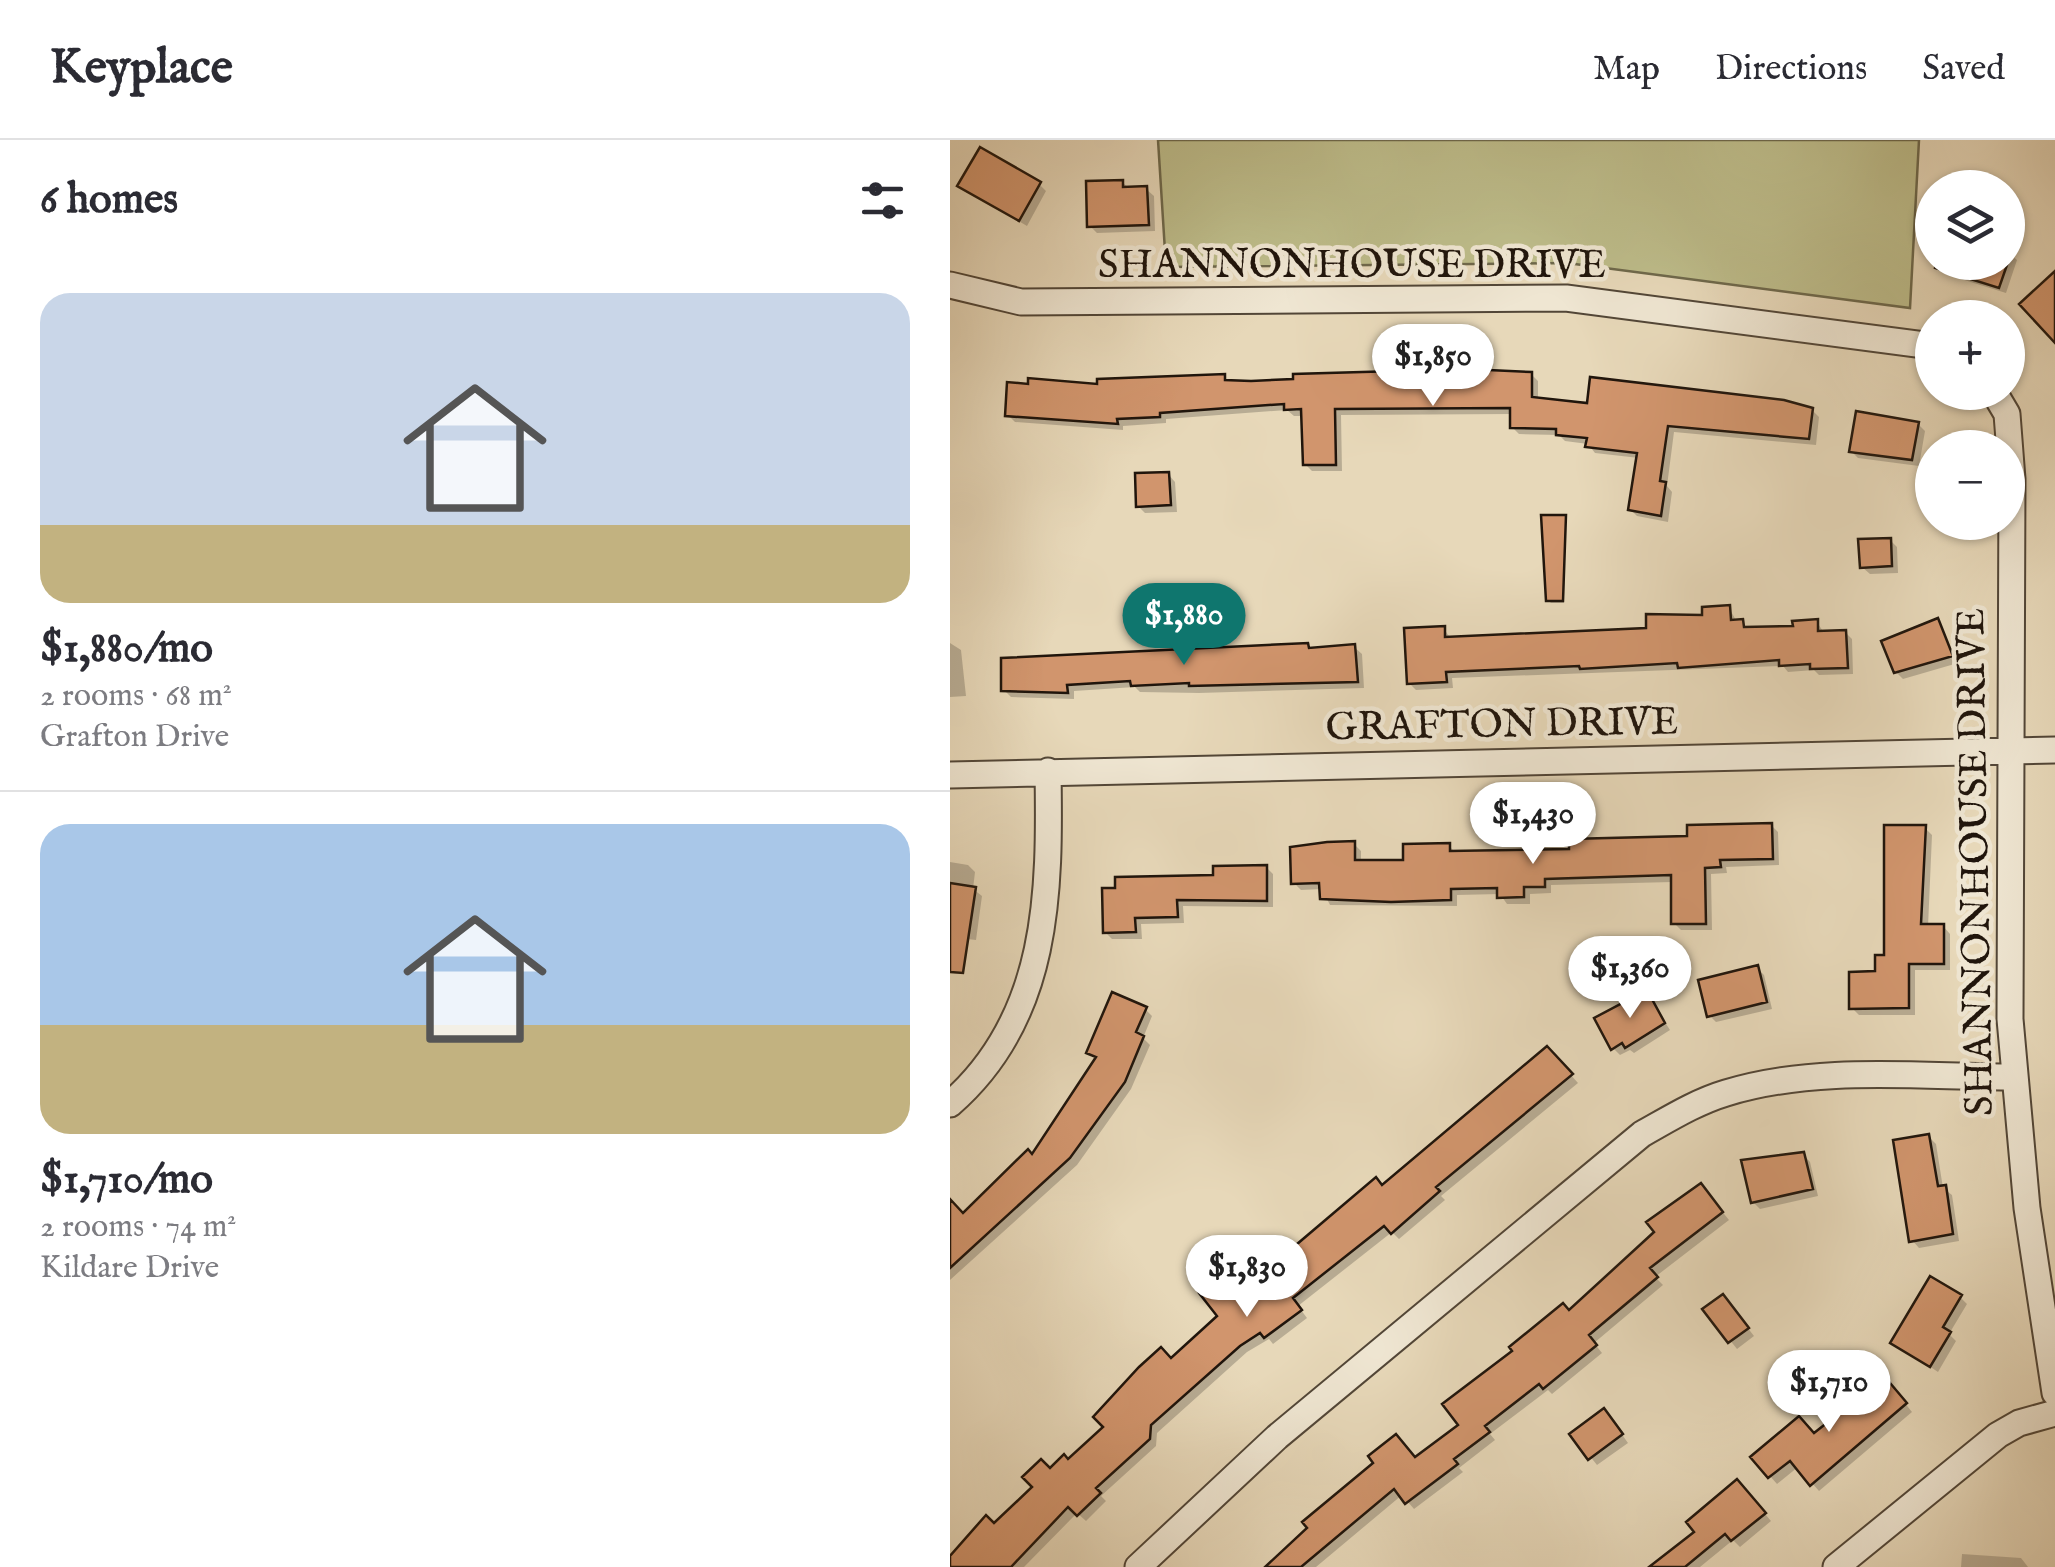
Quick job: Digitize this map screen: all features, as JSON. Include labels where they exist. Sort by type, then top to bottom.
[{"type":"street","name":"SHANNONHOUSE DRIVE","points":[[950,284],[1020,302],[1566,298],[1915,344]]},
{"type":"street","name":"SHANNONHOUSE DRIVE","points":[[2005,410],[2012,479],[2013,1077],[2054,1383]]},
{"type":"street","name":"GRAFTON DRIVE","points":[[950,775],[2055,750]]},
{"type":"street","points":[[950,1104],[1002,1039],[1027,987],[1042,937],[1050,884],[1048,771]]},
{"type":"street","points":[[1138,1567],[1276,1437],[1642,1134],[1683,1110],[1725,1093],[1781,1080],[2013,1077]]},
{"type":"street","points":[[1836,1567],[1998,1436],[2019,1423],[2055,1413]]},
{"type":"shaded area","points":[[1158,140],[1919,140],[1910,308],[1567,263],[1166,267]]},
{"type":"building","points":[[980,147],[1041,182],[1019,221],[957,186]]},
{"type":"building","points":[[1123,180],[1123,187],[1147,186],[1149,225],[1087,227],[1086,181]]},
{"type":"building","points":[[2055,271],[2055,343],[2025,310],[2023,300]]},
{"type":"building","points":[[1973,280],[2002,280],[1999,288]]},
{"type":"building","points":[[1467,369],[1532,372],[1532,397],[1587,403],[1590,377],[1784,400],[1813,408],[1809,439],[1668,426],[1660,481],[1666,482],[1661,516],[1628,510],[1637,453],[1585,447],[1587,438],[1556,435],[1556,429],[1510,428],[1510,408],[1335,409],[1336,465],[1303,465],[1301,409],[1284,410],[1284,404],[1160,413],[1160,417],[1117,419],[1118,424],[1005,416],[1007,382],[1028,384],[1028,378],[1097,384],[1097,379],[1225,374],[1225,380],[1251,381],[1293,379],[1293,374]]},
{"type":"building","points":[[1856,411],[1919,422],[1912,460],[1849,452]]},
{"type":"building","points":[[1169,472],[1171,505],[1136,507],[1135,473]]},
{"type":"building","points":[[1541,515],[1566,515],[1563,601],[1546,601]]},
{"type":"building","points":[[1891,538],[1892,566],[1860,568],[1858,539]]},
{"type":"building","points":[[1730,605],[1731,620],[1743,619],[1744,627],[1793,626],[1792,621],[1818,619],[1818,631],[1846,630],[1848,668],[1779,666],[1779,660],[1678,668],[1677,663],[1580,669],[1579,666],[1446,672],[1447,682],[1407,684],[1404,628],[1445,626],[1445,637],[1646,628],[1646,614],[1702,615],[1702,607]]},
{"type":"building","points":[[1938,618],[1953,656],[1894,673],[1881,641]]},
{"type":"building","points":[[1308,643],[1309,648],[1355,644],[1358,682],[1131,686],[1130,681],[1067,685],[1068,693],[1001,691],[1001,658]]},
{"type":"building","points":[[1772,823],[1773,859],[1720,860],[1721,867],[1705,868],[1706,924],[1671,924],[1671,875],[1545,879],[1545,887],[1524,887],[1524,897],[1497,898],[1497,888],[1451,889],[1451,900],[1391,902],[1320,899],[1319,883],[1291,884],[1290,847],[1327,842],[1355,841],[1355,860],[1403,860],[1403,844],[1450,843],[1450,851],[1569,849],[1569,839],[1687,836],[1687,825]]},
{"type":"building","points":[[1884,825],[1926,825],[1921,924],[1944,924],[1944,964],[1909,964],[1909,1008],[1849,1009],[1849,972],[1875,971],[1875,955],[1884,955]]},
{"type":"building","points":[[1267,865],[1267,901],[1177,900],[1178,917],[1135,918],[1136,932],[1103,933],[1102,888],[1115,888],[1115,877],[1213,875],[1213,866]]},
{"type":"building","points":[[950,883],[976,887],[963,973],[950,972]]},
{"type":"building","points":[[1758,965],[1767,1002],[1707,1017],[1698,980]]},
{"type":"building","points":[[1647,990],[1665,1023],[1625,1048],[1622,1043],[1611,1050],[1594,1018]]},
{"type":"building","points":[[1112,992],[1147,1007],[1136,1032],[1144,1036],[1125,1082],[1070,1158],[950,1268],[950,1199],[963,1213],[1028,1149],[1032,1154],[1096,1057],[1086,1053]]},
{"type":"building","points":[[1547,1046],[1573,1074],[1436,1187],[1440,1191],[1391,1234],[1384,1226],[1293,1298],[1302,1310],[1264,1338],[1260,1333],[1240,1346],[1151,1425],[1150,1439],[1096,1488],[1101,1493],[1077,1516],[1068,1507],[1011,1567],[950,1567],[950,1556],[986,1515],[994,1523],[1032,1487],[1022,1477],[1041,1459],[1050,1468],[1064,1454],[1068,1459],[1103,1427],[1093,1417],[1139,1367],[1161,1347],[1171,1358],[1217,1316],[1199,1293],[1223,1275],[1233,1287],[1266,1262],[1270,1267],[1376,1177],[1382,1185]]},
{"type":"building","points":[[1929,1134],[1938,1186],[1946,1185],[1953,1234],[1909,1242],[1893,1140]]},
{"type":"building","points":[[1804,1152],[1813,1189],[1751,1203],[1741,1160]]},
{"type":"building","points":[[1701,1183],[1723,1212],[1650,1268],[1658,1277],[1589,1335],[1597,1345],[1543,1389],[1539,1384],[1485,1426],[1490,1432],[1454,1459],[1458,1464],[1405,1504],[1394,1489],[1301,1567],[1265,1567],[1307,1528],[1302,1522],[1373,1463],[1368,1456],[1396,1434],[1415,1457],[1458,1425],[1442,1404],[1512,1351],[1509,1347],[1563,1303],[1569,1310],[1654,1232],[1646,1222]]},
{"type":"building","points":[[1930,1276],[1962,1295],[1943,1327],[1951,1332],[1930,1367],[1890,1343]]},
{"type":"building","points":[[1723,1294],[1749,1328],[1728,1343],[1702,1309]]},
{"type":"building","points":[[1885,1377],[1907,1403],[1810,1486],[1790,1461],[1768,1478],[1750,1457],[1799,1416],[1814,1433]]},
{"type":"building","points":[[1604,1408],[1623,1434],[1588,1460],[1569,1434]]},
{"type":"building","points":[[1737,1479],[1766,1513],[1731,1541],[1725,1534],[1685,1567],[1649,1567],[1694,1532],[1686,1522]]}]
